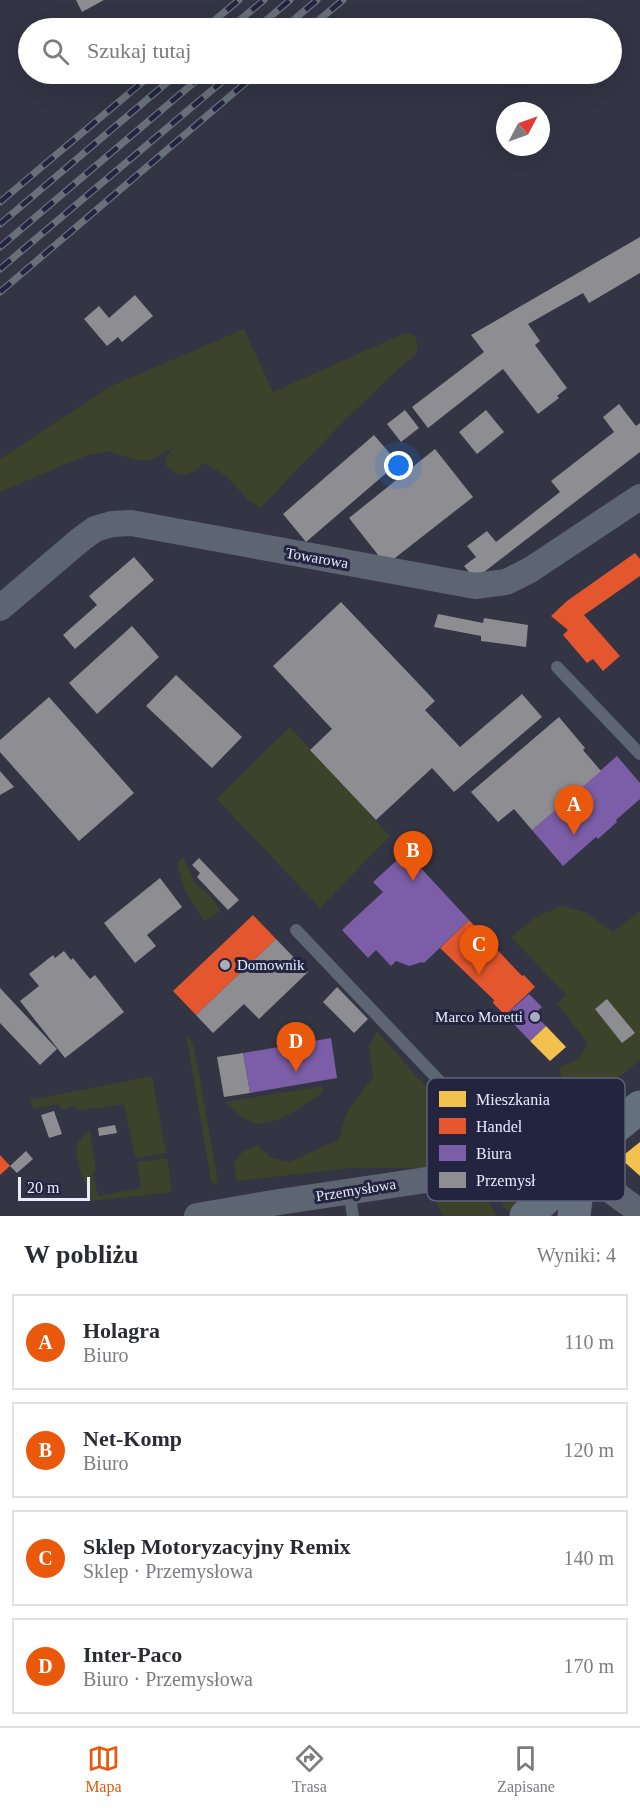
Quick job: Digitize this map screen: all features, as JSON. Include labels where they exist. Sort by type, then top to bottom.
[{"type":"street","name":"Towarowa","points":[[0,608],[80,540],[95,529],[112,524],[131,524],[475,586],[506,582],[530,570],[640,497]]},
{"type":"street","points":[[625,1119],[640,1107]]},
{"type":"street","name":"Przemysłowa","points":[[197,1216],[351,1204],[427,1185]]},
{"type":"street","points":[[526,1216],[543,1201]]},
{"type":"street","points":[[574,1216],[576,1201]]},
{"type":"street","points":[[625,1201],[640,1212]]},
{"type":"lane","points":[[557,667],[640,754]]},
{"type":"lane","points":[[296,930],[436,1078]]},
{"type":"green space","points":[[244,329],[273,392],[405,333],[415,336],[418,346],[416,354],[344,421],[260,508],[248,500],[225,475],[204,463],[195,471],[185,475],[171,470],[166,465],[166,457],[173,448],[149,461],[137,460],[108,451],[85,456],[0,492],[0,459],[109,387]]},
{"type":"green space","points":[[290,727],[390,836],[320,908],[217,799]]},
{"type":"green space","points":[[183,857],[195,883],[211,897],[221,911],[204,921],[184,888],[177,864]]},
{"type":"green space","points":[[562,906],[585,912],[613,932],[640,911],[640,1060],[618,1078],[561,1078],[560,1067],[579,1058],[588,1043],[557,1004],[566,995],[511,937],[536,917]]},
{"type":"green space","points":[[377,1031],[427,1087],[427,1168],[352,1168],[237,1181],[234,1164],[243,1151],[258,1145],[270,1157],[289,1162],[338,1140],[347,1112],[373,1077],[369,1046]]},
{"type":"green space","points":[[186,1034],[193,1044],[196,1057],[218,1181],[215,1185],[211,1181]]},
{"type":"green space","points":[[152,1076],[166,1153],[135,1158],[124,1105],[80,1110],[73,1106],[62,1110],[58,1104],[34,1109],[30,1100]]},
{"type":"green space","points":[[323,1088],[321,1094],[288,1115],[260,1124],[248,1121],[224,1102]]},
{"type":"green space","points":[[90,1130],[96,1170],[93,1173],[98,1196],[141,1188],[137,1162],[167,1158],[172,1192],[92,1201],[76,1151],[80,1140]]},
{"type":"green space","points":[[436,1201],[488,1201],[496,1214],[494,1216],[443,1216]]},
{"type":"green space","points":[[500,1201],[521,1201],[512,1216]]},
{"type":"building: Mieszkania","points":[[546,1026],[566,1047],[550,1061],[530,1041]]},
{"type":"building: Mieszkania","points":[[640,1142],[640,1176],[625,1162],[625,1154]]},
{"type":"building: Handel","points":[[635,553],[640,559],[640,576],[584,615],[620,656],[603,671],[593,659],[587,663],[563,635],[568,630],[551,616],[567,601]]},
{"type":"building: Handel","name":"Domownik","points":[[253,915],[276,939],[196,1015],[173,991]]},
{"type":"building: Handel","points":[[469,920],[535,987],[505,1015],[493,1003],[494,1000],[440,948]]},
{"type":"building: Handel","points":[[0,1155],[10,1166],[0,1175]]},
{"type":"building: Biura","points":[[617,756],[640,783],[640,799],[598,839],[596,837],[563,866],[532,830]]},
{"type":"building: Biura","points":[[406,852],[469,920],[424,963],[409,966],[396,961],[391,966],[376,950],[368,958],[342,930],[383,892],[373,882]]},
{"type":"building: Biura","points":[[529,994],[542,1007],[534,1014],[546,1026],[530,1041],[505,1015]]},
{"type":"building: Biura","points":[[331,1038],[337,1078],[250,1093],[243,1053]]},
{"type":"building: Przemysł","points":[[76,0],[104,0],[82,12]]},
{"type":"building: Przemysł","points":[[640,237],[640,273],[589,303],[583,293],[528,324],[540,341],[535,345],[567,388],[557,396],[559,398],[538,414],[503,369],[428,428],[412,407],[484,352],[471,335]]},
{"type":"building: Przemysł","points":[[135,295],[153,316],[122,342],[118,337],[107,346],[84,319],[99,306],[109,318]]},
{"type":"building: Przemysł","points":[[619,404],[636,426],[640,423],[640,452],[475,579],[464,566],[476,557],[467,546],[487,531],[496,542],[560,492],[551,481],[614,432],[603,417]]},
{"type":"building: Przemysł","points":[[405,410],[419,428],[401,442],[387,424]]},
{"type":"building: Przemysł","points":[[486,410],[504,432],[477,454],[459,432]]},
{"type":"building: Przemysł","points":[[374,435],[398,463],[306,542],[283,514]]},
{"type":"building: Przemysł","points":[[435,449],[473,497],[386,565],[349,518]]},
{"type":"building: Przemysł","points":[[134,557],[154,580],[75,649],[63,635],[97,605],[89,596]]},
{"type":"building: Przemysł","points":[[341,602],[435,701],[425,710],[460,747],[522,694],[542,717],[454,792],[432,768],[376,820],[310,750],[332,729],[273,666]]},
{"type":"building: Przemysł","points":[[438,614],[483,623],[484,618],[528,625],[526,647],[481,641],[481,636],[434,627]]},
{"type":"building: Przemysł","points":[[132,626],[159,657],[97,714],[69,683]]},
{"type":"building: Przemysł","points":[[176,675],[242,737],[212,768],[146,706]]},
{"type":"building: Przemysł","points":[[49,697],[134,793],[79,841],[0,752],[0,740]]},
{"type":"building: Przemysł","points":[[559,717],[601,771],[532,830],[514,809],[498,822],[471,792]]},
{"type":"building: Przemysł","points":[[0,771],[14,787],[0,795]]},
{"type":"building: Przemysł","points":[[199,858],[239,900],[228,910],[197,877],[200,873],[192,865]]},
{"type":"building: Przemysł","points":[[160,878],[182,907],[147,935],[156,946],[135,963],[104,923]]},
{"type":"building: Przemysł","points":[[276,939],[308,972],[259,1019],[244,1004],[213,1033],[196,1015]]},
{"type":"building: Przemysł","points":[[64,951],[71,960],[73,958],[90,979],[95,975],[124,1012],[65,1058],[20,1001],[39,986],[29,974],[53,955],[55,958]]},
{"type":"building: Przemysł","points":[[337,987],[368,1019],[354,1033],[323,1002]]},
{"type":"building: Przemysł","points":[[0,988],[57,1049],[40,1065],[0,1023]]},
{"type":"building: Przemysł","points":[[607,999],[635,1033],[622,1043],[595,1009]]},
{"type":"building: Przemysł","points":[[243,1053],[250,1093],[224,1097],[217,1057]]},
{"type":"building: Przemysł","points":[[54,1111],[62,1134],[49,1138],[41,1115]]},
{"type":"building: Przemysł","points":[[115,1125],[117,1133],[99,1136],[98,1128]]},
{"type":"building: Przemysł","points":[[26,1151],[33,1159],[17,1173],[10,1166]]},
{"type":"railway","points":[[217,18],[239,0]]},
{"type":"railway","points":[[242,18],[264,0]]},
{"type":"railway","points":[[269,18],[290,0]]},
{"type":"railway","points":[[296,18],[317,0]]},
{"type":"railway","points":[[321,18],[343,0]]},
{"type":"railway","points":[[0,202],[140,84]]},
{"type":"railway","points":[[0,224],[165,84]]},
{"type":"railway","points":[[0,247],[192,84]]},
{"type":"railway","points":[[0,269],[219,84]]},
{"type":"railway","points":[[0,292],[244,84]]},
{"type":"place","name":"Holagra","points":[[574,835]]},
{"type":"place","name":"Net-Komp","points":[[413,881]]},
{"type":"place","name":"Domownik","points":[[225,965]]},
{"type":"place","name":"Sklep Motoryzacyjny Remix","points":[[479,975]]},
{"type":"place","name":"Marco Moretti","points":[[535,1017]]},
{"type":"place","name":"Inter-Paco","points":[[296,1072]]}]
